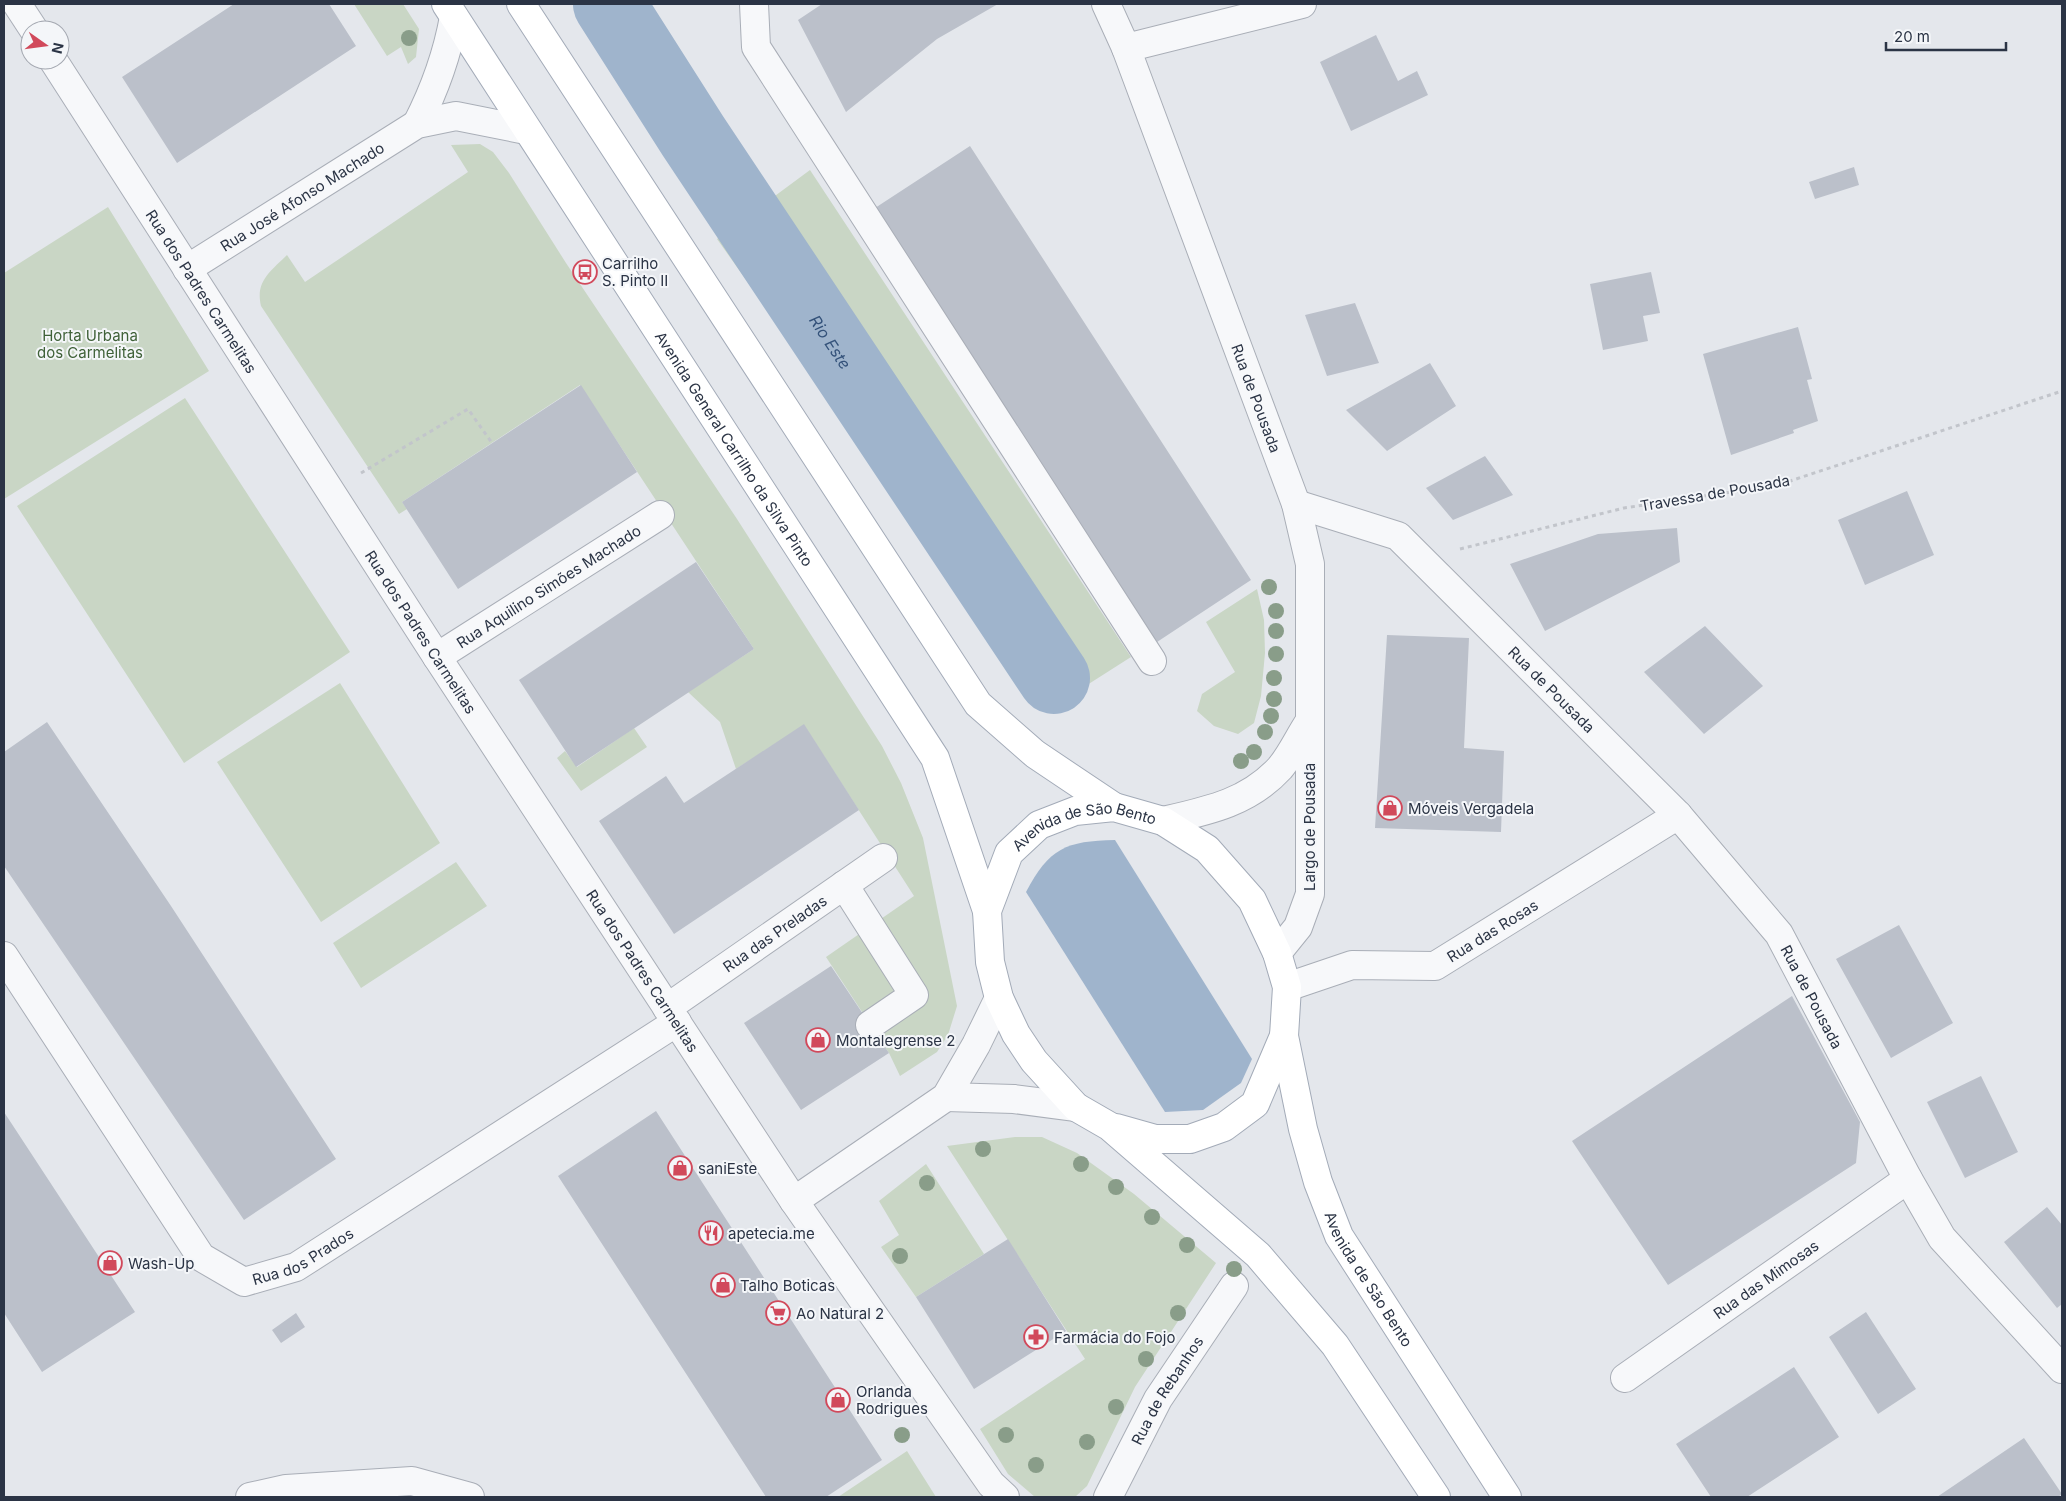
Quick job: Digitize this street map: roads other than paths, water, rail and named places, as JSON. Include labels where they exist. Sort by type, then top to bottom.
[{"type":"main road","points":[[521,4],[978,704],[1035,754],[1114,806]]},
{"type":"main road","name":"Avenida General Carrilho da Silva Pinto","points":[[450,11],[935,758],[987,911]]},
{"type":"main road","name":"Avenida de São Bento","points":[[1436,1497],[1335,1345],[1258,1255],[1109,1126],[1076,1107],[1034,1062],[1016,1034],[999,998],[990,962],[987,911],[1009,853],[1040,825],[1075,811],[1114,806],[1163,821],[1208,849],[1252,900],[1277,953],[1286,987],[1284,1036],[1308,1146],[1318,1182],[1339,1236],[1507,1497]]},
{"type":"main road","name":"Avenida de São Bento","points":[[1109,1126],[1155,1139],[1190,1139],[1224,1127],[1255,1104],[1284,1036]]},
{"type":"street","points":[[17,4],[27,20]]},
{"type":"street","points":[[754,4],[756,47],[1152,661]]},
{"type":"street","name":"Rua de Pousada","points":[[1106,4],[1126,48],[1296,504],[1398,536],[1678,815],[1779,934],[1908,1178],[1942,1238],[2062,1369]]},
{"type":"street","points":[[1126,48],[1302,4]]},
{"type":"street","points":[[417,124],[442,70],[450,11]]},
{"type":"street","name":"Rua dos Padres Carmelitas","points":[[59,70],[437,657],[794,1201],[991,1484],[1005,1497]]},
{"type":"street","name":"Rua José Afonso Machado","points":[[187,269],[417,124],[456,116],[526,130]]},
{"type":"street","name":"Largo de Pousada","points":[[1277,953],[1298,927],[1310,894],[1308,722],[1310,564],[1296,504]]},
{"type":"street","name":"Rua Aquilino Simões Machado","points":[[437,657],[660,515]]},
{"type":"street","name":"Largo de Pousada","points":[[1163,821],[1205,811],[1248,795],[1280,767],[1308,722]]},
{"type":"street","name":"Rua das Rosas","points":[[1286,987],[1352,964],[1435,966],[1678,815]]},
{"type":"street","name":"Rua das Preladas","points":[[672,1015],[844,885],[883,858]]},
{"type":"street","points":[[844,885],[914,995],[870,1025]]},
{"type":"street","name":"Rua dos Prados","points":[[4,956],[201,1257],[244,1282],[296,1267],[672,1015]]},
{"type":"street","points":[[794,1201],[946,1097],[976,1045],[999,998]]},
{"type":"street","points":[[946,1097],[1014,1099],[1076,1107]]},
{"type":"street","name":"Rua das Mimosas","points":[[1625,1378],[1908,1178]]},
{"type":"street","name":"Rua de Rebanhos","points":[[1108,1497],[1158,1399],[1234,1286]]},
{"type":"street","points":[[250,1497],[286,1489],[412,1482],[470,1497]]},
{"type":"water","points":[[1115,840],[1252,1059],[1241,1083],[1203,1110],[1165,1112],[1026,892],[1043,865],[1051,856],[1061,850],[1084,842]]},
{"type":"waterway","name":"Rio Este","points":[[609,4],[693,136],[1054,678]]},
{"type":"place","name":"Carrilho S. Pinto II","points":[[585,272]]},
{"type":"place","name":"Móveis Vergadela","points":[[1390,808]]},
{"type":"place","name":"Montalegrense 2","points":[[818,1040]]},
{"type":"place","name":"saniEste","points":[[680,1168]]},
{"type":"place","name":"apetecia.me","points":[[711,1233]]},
{"type":"place","name":"Wash-Up","points":[[110,1263]]},
{"type":"place","name":"Talho Boticas","points":[[723,1285]]},
{"type":"place","name":"Ao Natural 2","points":[[778,1313]]},
{"type":"place","name":"Farmácia do Fojo","points":[[1036,1337]]},
{"type":"place","name":"Orlanda Rodrigues","points":[[838,1400]]},
{"type":"park label","name":"Horta Urbana dos Carmelitas","points":[[90,344]]}]
